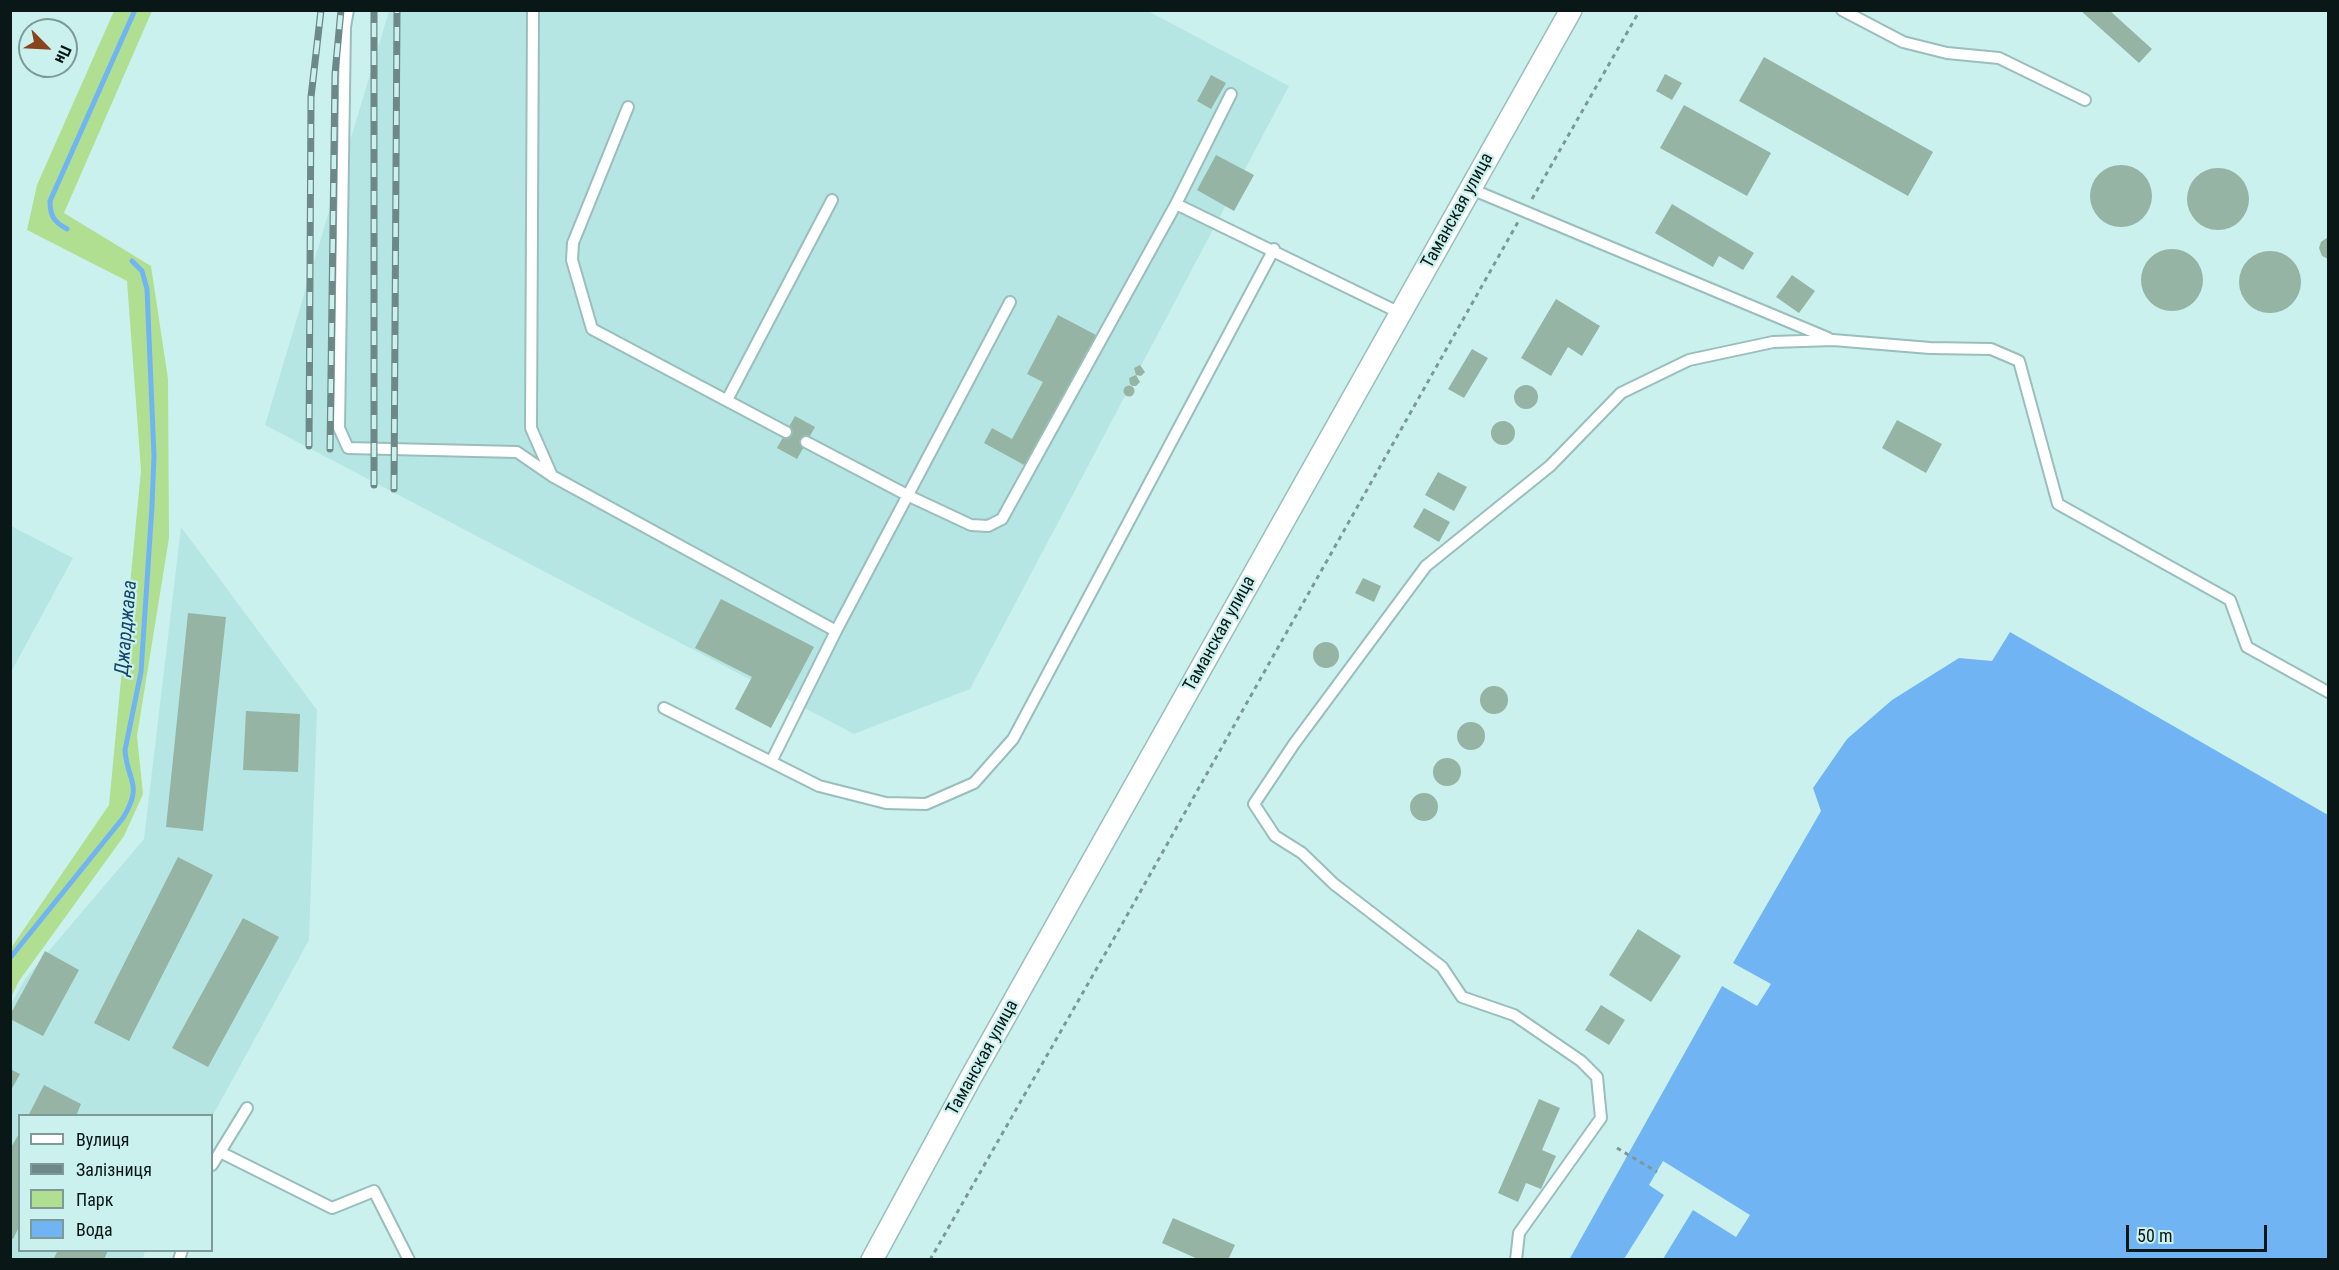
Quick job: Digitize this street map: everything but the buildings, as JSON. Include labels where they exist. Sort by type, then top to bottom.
[{"type":"street","name":"Таманская улица","points":[[872,1260],[970,1079],[1571,10]]},
{"type":"lane","points":[[348,10],[345,27],[339,428],[348,448],[517,452],[552,476],[836,631]]},
{"type":"lane","points":[[533,10],[531,428],[552,476]]},
{"type":"lane","points":[[1842,10],[1903,42],[1947,52],[1999,58],[2085,100]]},
{"type":"lane","points":[[806,442],[909,496],[971,525],[988,526],[1002,519],[1176,204],[1231,94]]},
{"type":"lane","points":[[628,107],[573,243],[572,260],[592,329],[786,432]]},
{"type":"lane","points":[[1471,189],[1833,340]]},
{"type":"lane","points":[[727,400],[832,200]]},
{"type":"lane","points":[[1176,204],[1274,249],[1400,313]]},
{"type":"lane","points":[[664,708],[819,786],[886,803],[926,804],[974,783],[1013,739],[1274,249]]},
{"type":"lane","points":[[771,762],[836,631],[1010,302]]},
{"type":"lane","points":[[1516,1260],[1519,1233],[1602,1118],[1596,1077],[1581,1061],[1514,1015],[1462,997],[1443,967],[1334,884],[1302,853],[1275,836],[1254,804],[1294,744],[1426,566],[1550,466],[1621,393],[1689,360],[1773,342],[1833,340],[1930,348],[1991,350],[2019,361],[2058,504],[2230,600],[2247,647],[2328,692]]},
{"type":"lane","points":[[213,1163],[247,1108]]},
{"type":"lane","points":[[220,1152],[332,1208],[374,1191],[409,1260]]},
{"type":"path","points":[[930,1260],[1640,10]]},
{"type":"path","points":[[1617,1148],[1657,1172]]},
{"type":"shaded area","points":[[389,11],[1148,11],[1289,86],[970,689],[854,734],[265,425]]},
{"type":"shaded area","points":[[11,526],[73,558],[11,672]]},
{"type":"shaded area","points":[[181,527],[317,710],[309,940],[213,1115],[18,1114],[18,1252],[145,1252],[143,1259],[11,1260],[11,1004],[25,979],[144,839]]},
{"type":"green space","points":[[114,11],[152,11],[64,213],[151,266],[168,379],[169,538],[137,736],[143,794],[124,836],[19,981],[11,997],[11,948],[109,805],[141,470],[127,281],[27,230],[37,185]]},
{"type":"water","points":[[2010,632],[2328,815],[2328,1259],[1569,1260],[1722,986],[1757,1006],[1771,984],[1733,963],[1821,811],[1813,788],[1847,739],[1892,700],[1959,658],[1992,661]]},
{"type":"pier","points":[[1663,1161],[1750,1215],[1736,1237],[1693,1210],[1663,1259],[1624,1259],[1664,1195],[1649,1185]]},
{"type":"waterway","name":"Джарджава","points":[[67,229],[54,218],[50,201],[135,10]]},
{"type":"waterway","name":"Джарджава","points":[[10,958],[123,818],[132,797],[133,783],[125,750],[141,672],[154,456],[147,289],[142,271],[132,261]]},
{"type":"railway","points":[[309,446],[311,97],[321,10]]},
{"type":"railway","points":[[330,449],[335,74],[341,10]]},
{"type":"railway","points":[[374,10],[374,485]]},
{"type":"railway","points":[[394,489],[397,10]]}]
